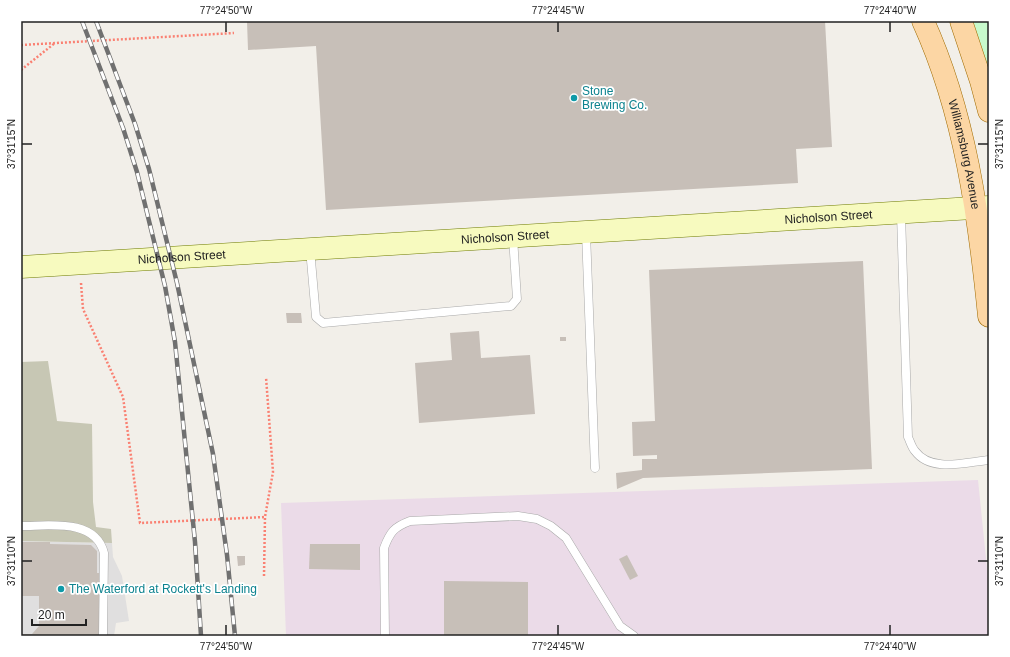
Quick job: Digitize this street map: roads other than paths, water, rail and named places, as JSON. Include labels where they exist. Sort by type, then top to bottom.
[{"type":"main road","name":"Williamsburg Avenue","points":[[923,21],[949,91],[983,208],[989,316]]},
{"type":"main road","points":[[961,21],[981,81],[989,111]]},
{"type":"main road","name":"Nicholson Street","points":[[21,267],[310,248],[983,208]]},
{"type":"lane","points":[[901,213],[908,437],[914,451],[926,461],[937,465],[989,460]]},
{"type":"lane","points":[[586,232],[595,468]]},
{"type":"lane","points":[[310,248],[316,317],[323,323],[511,306],[518,299],[512,236]]},
{"type":"lane","points":[[385,636],[384,548],[388,536],[398,526],[410,521],[518,516],[537,519],[551,526],[566,538],[620,626],[634,636]]},
{"type":"lane","points":[[21,526],[82,528],[99,540],[104,553],[103,636]]},
{"type":"railway","points":[[82,21],[123,128],[137,172],[165,286],[175,342],[195,542],[201,636]]},
{"type":"railway","points":[[96,21],[135,124],[149,169],[177,283],[213,454],[227,555],[235,636]]},
{"type":"place","name":"Stone Brewing Co.","points":[[574,98]]},
{"type":"place","name":"The Waterford at Rockett's Landing","points":[[61,589]]}]
